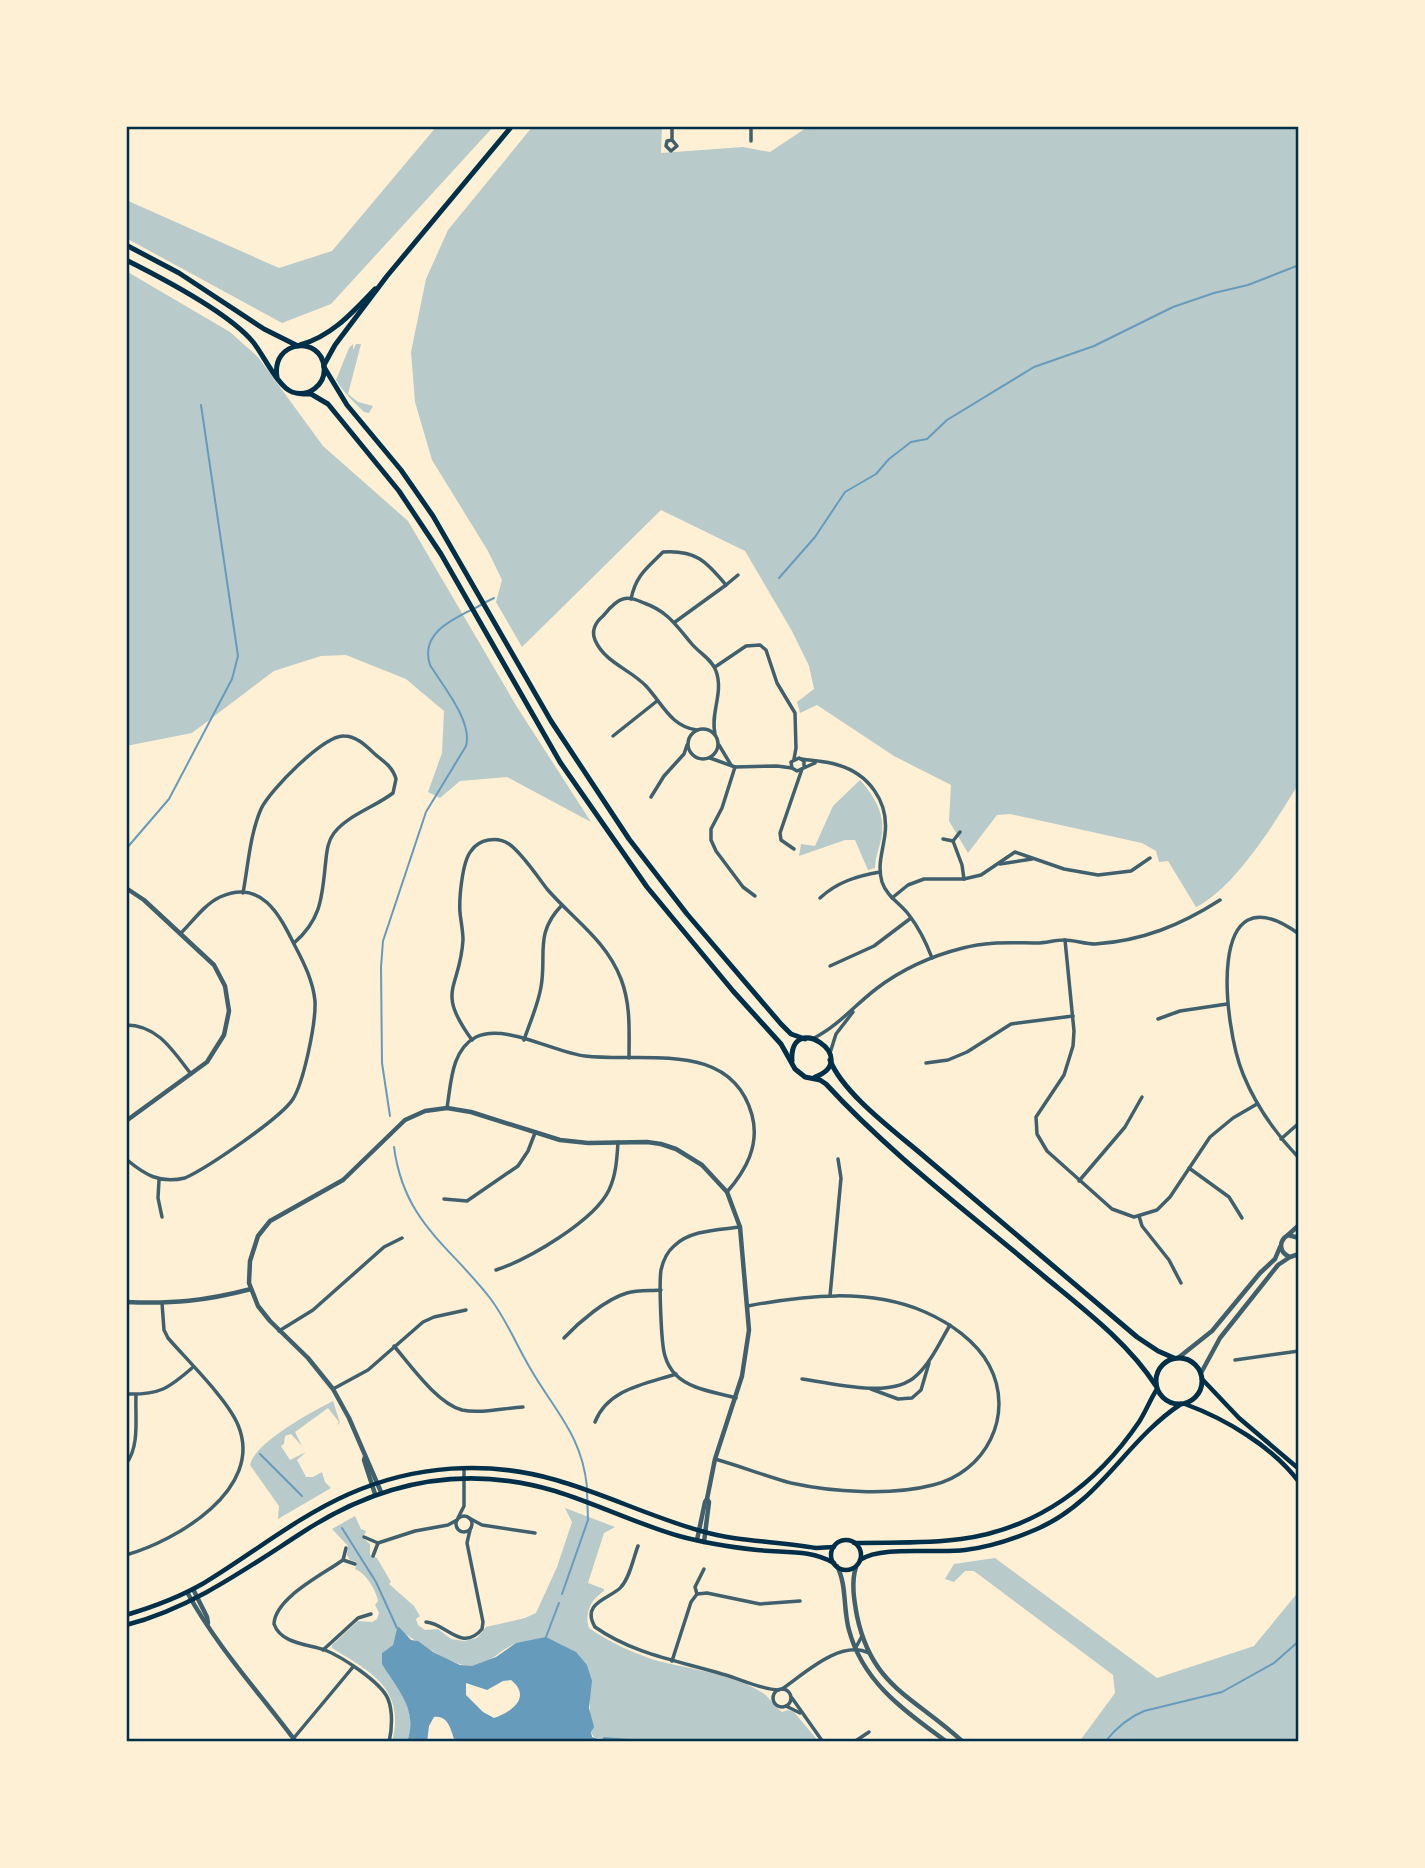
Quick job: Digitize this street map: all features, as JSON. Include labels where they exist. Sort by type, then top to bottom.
[{"type":"main road","points":[[300,394],[315,388],[321,382],[324,366],[335,345],[387,276],[512,126]]},
{"type":"main road","points":[[126,245],[201,286],[264,330],[316,351],[347,405],[377,438],[425,503],[551,721],[643,858],[713,946],[781,1024],[791,1034],[804,1039]]},
{"type":"main road","points":[[126,260],[193,298],[247,335],[286,389],[300,394],[311,394],[328,404],[376,460],[425,528],[534,720],[607,832],[682,931],[780,1044],[799,1074],[827,1084],[872,1130],[1127,1349],[1165,1400],[1209,1414],[1245,1436],[1285,1465],[1299,1482]]},
{"type":"main road","points":[[277,377],[277,363],[285,351],[311,342],[344,321],[387,276]]},
{"type":"main road","points":[[792,1063],[792,1051],[804,1039],[814,1038],[824,1044],[839,1078],[856,1096],[1138,1337],[1152,1348],[1192,1362],[1239,1418],[1299,1469]]},
{"type":"main road","points":[[812,1077],[824,1072],[830,1057]]},
{"type":"main road","points":[[126,1615],[190,1591],[323,1507],[375,1484],[420,1472],[464,1468],[503,1469],[530,1474],[593,1493],[702,1532],[816,1548],[834,1546],[841,1541],[934,1541],[987,1534],[1042,1514],[1082,1487],[1099,1471],[1138,1423],[1156,1387],[1159,1368],[1176,1358]]},
{"type":"main road","points":[[860,1560],[876,1552],[885,1551],[940,1552],[975,1548],[1040,1528],[1072,1509],[1108,1477],[1147,1431],[1198,1395],[1202,1376]]},
{"type":"main road","points":[[126,1625],[195,1600],[326,1517],[375,1494],[401,1486],[464,1478],[502,1480],[528,1485],[579,1499],[696,1540],[760,1550],[804,1553],[825,1558],[844,1570],[856,1567],[860,1560],[860,1548],[854,1543]]},
{"type":"main road","points":[[834,1546],[832,1555],[835,1565]]},
{"type":"street","points":[[672,126],[672,140]]},
{"type":"street","points":[[751,126],[751,141]]},
{"type":"street","points":[[631,598],[640,573],[663,552],[683,551],[703,560],[726,585]]},
{"type":"street","points":[[675,622],[738,575]]},
{"type":"street","points":[[719,745],[710,758],[702,760],[695,757],[689,751],[681,726],[642,682],[607,657],[594,636],[595,625],[617,602],[631,598],[659,609],[675,622],[692,645],[715,667],[719,697],[714,717],[715,734],[724,757],[734,767]]},
{"type":"street","points":[[715,667],[747,646],[754,644],[763,647],[777,683],[795,713],[796,748],[793,769],[798,782]]},
{"type":"street","points":[[613,736],[657,701]]},
{"type":"street","points":[[651,797],[664,776],[679,761],[688,742],[714,717]]},
{"type":"street","points":[[681,726],[715,734]]},
{"type":"street","points":[[243,893],[259,814],[269,794],[288,774],[333,738],[342,736],[359,741],[390,767],[396,779],[393,793],[342,826],[332,836],[327,849],[318,914],[309,929],[294,943]]},
{"type":"street","points":[[794,849],[781,840],[780,833],[803,767],[796,748]]},
{"type":"street","points":[[679,761],[695,757]]},
{"type":"street","points":[[710,758],[734,767],[777,766],[793,769],[817,762]]},
{"type":"street","points":[[777,766],[800,758],[835,764],[865,779],[883,807],[886,826],[880,872],[884,886],[918,927],[932,958]]},
{"type":"street","points":[[734,767],[725,800],[711,828],[711,840],[716,852],[743,887],[755,896]]},
{"type":"street","points":[[953,841],[960,832]]},
{"type":"street","points":[[943,839],[953,841]]},
{"type":"street","points":[[472,1040],[455,1014],[451,992],[463,939],[460,895],[467,858],[470,851],[489,840],[507,843],[599,942],[622,980],[629,1012],[629,1058]]},
{"type":"street","points":[[953,841],[964,879]]},
{"type":"street","points":[[892,898],[908,885],[918,881],[935,878],[964,879],[981,875],[1015,852],[1073,872],[1098,875],[1131,871],[1150,858]]},
{"type":"street","points":[[1000,864],[1032,859]]},
{"type":"street","points":[[820,898],[832,887],[860,875],[880,872]]},
{"type":"street","points":[[126,888],[144,900],[205,956],[220,974],[228,997],[229,1011],[224,1035],[207,1062],[126,1121]]},
{"type":"street","points":[[126,1160],[143,1173],[159,1180],[175,1181],[190,1176],[275,1118],[291,1101],[301,1079],[315,1013],[310,978],[294,943],[272,906],[260,898],[243,893],[223,896],[214,901],[181,933]]},
{"type":"street","points":[[814,1038],[831,1029],[890,978],[932,958],[986,943],[1065,940],[1096,944],[1138,938],[1179,924],[1220,900]]},
{"type":"street","points":[[524,1040],[541,989],[544,934],[549,921],[562,905]]},
{"type":"street","points":[[1299,933],[1266,917],[1252,918],[1241,923],[1231,948],[1227,1004],[1234,1048],[1257,1104],[1281,1139],[1299,1157]]},
{"type":"street","points":[[830,966],[874,946],[911,918]]},
{"type":"street","points":[[1065,940],[1074,1038],[1070,1061],[1060,1081],[1040,1109],[1035,1125],[1040,1143],[1046,1151],[1079,1181],[1112,1209],[1125,1215],[1139,1216],[1157,1210],[1165,1205],[1206,1143],[1221,1127],[1257,1104]]},
{"type":"street","points":[[830,1057],[836,1034],[859,1004]]},
{"type":"street","points":[[1158,1019],[1180,1011],[1227,1004]]},
{"type":"street","points":[[926,1063],[948,1060],[967,1052],[1011,1024],[1073,1016]]},
{"type":"street","points":[[126,1025],[143,1027],[157,1034],[191,1074]]},
{"type":"street","points":[[447,1108],[456,1059],[472,1040],[485,1034],[500,1033],[566,1053],[683,1059],[704,1063],[729,1077],[743,1093],[753,1120],[754,1144],[747,1164],[726,1192]]},
{"type":"street","points":[[1079,1181],[1117,1137],[1142,1097]]},
{"type":"street","points":[[375,1494],[368,1458],[365,1457],[349,1418],[333,1389],[308,1358],[261,1312],[251,1289],[248,1268],[258,1236],[271,1221],[343,1180],[405,1120],[425,1111],[447,1108],[471,1112],[535,1133],[579,1143],[647,1142],[676,1149],[702,1165],[726,1192],[740,1227],[748,1306],[747,1353],[705,1502],[702,1532],[704,1542]]},
{"type":"street","points":[[1281,1139],[1299,1123]]},
{"type":"street","points":[[444,1199],[467,1201],[518,1166],[524,1159],[535,1133]]},
{"type":"street","points":[[496,1270],[517,1263],[593,1213],[610,1190],[618,1142]]},
{"type":"street","points":[[830,1296],[841,1178],[838,1159]]},
{"type":"street","points":[[1189,1168],[1229,1197],[1242,1218]]},
{"type":"street","points":[[159,1180],[158,1198],[162,1217]]},
{"type":"street","points":[[1139,1216],[1148,1235],[1169,1260],[1181,1283]]},
{"type":"street","points":[[1176,1358],[1212,1331],[1275,1259],[1282,1240],[1299,1225]]},
{"type":"street","points":[[736,1398],[692,1386],[676,1374],[664,1353],[661,1290],[662,1265],[673,1246],[687,1237],[740,1227]]},
{"type":"street","points":[[1288,1235],[1299,1238]]},
{"type":"street","points":[[279,1331],[333,1294],[384,1247],[402,1237]]},
{"type":"street","points":[[1280,1247],[1282,1252],[1296,1256]]},
{"type":"street","points":[[1202,1376],[1220,1338],[1278,1265],[1296,1256]]},
{"type":"street","points":[[126,1302],[203,1301],[251,1289]]},
{"type":"street","points":[[564,1338],[579,1322],[619,1297],[634,1292],[661,1290]]},
{"type":"street","points":[[715,1459],[792,1483],[841,1490],[919,1488],[960,1475],[982,1455],[990,1443],[997,1422],[997,1387],[979,1350],[950,1325],[910,1306],[830,1296],[788,1298],[748,1306]]},
{"type":"street","points":[[126,1556],[162,1543],[199,1519],[222,1496],[241,1464],[243,1447],[238,1424],[228,1408],[168,1338],[164,1330],[163,1303]]},
{"type":"street","points":[[333,1389],[368,1370],[423,1322],[466,1310]]},
{"type":"street","points":[[802,1379],[883,1389],[901,1386],[915,1378],[950,1325]]},
{"type":"street","points":[[394,1346],[438,1395],[451,1405],[476,1411],[523,1407]]},
{"type":"street","points":[[856,1386],[898,1399],[912,1398],[921,1390],[936,1348]]},
{"type":"street","points":[[1235,1360],[1299,1351]]},
{"type":"street","points":[[126,1394],[166,1390],[193,1367]]},
{"type":"street","points":[[595,1422],[604,1404],[622,1392],[676,1374]]},
{"type":"street","points":[[126,1464],[132,1457],[135,1444],[136,1395]]},
{"type":"street","points":[[464,1468],[464,1506],[471,1523],[467,1543]]},
{"type":"street","points":[[375,1484],[382,1492]]},
{"type":"street","points":[[426,1622],[440,1626],[456,1637],[474,1636],[482,1629],[483,1622],[467,1543],[459,1530],[458,1519],[464,1506]]},
{"type":"street","points":[[365,1537],[378,1543],[415,1531],[448,1525],[463,1517],[482,1525],[535,1533]]},
{"type":"street","points":[[448,1525],[459,1530],[470,1530],[482,1525]]},
{"type":"street","points":[[696,1540],[702,1532]]},
{"type":"street","points":[[373,1556],[378,1543]]},
{"type":"street","points":[[638,1546],[625,1582],[616,1592],[598,1602],[592,1623],[600,1631],[646,1653],[790,1695],[823,1742]]},
{"type":"street","points":[[346,1548],[343,1560],[285,1600],[274,1619],[276,1630],[284,1638],[323,1650],[354,1667],[383,1690],[388,1698],[391,1730],[389,1742]]},
{"type":"street","points":[[343,1560],[355,1564]]},
{"type":"street","points":[[835,1565],[842,1578],[845,1612],[855,1649],[867,1671],[883,1692],[947,1742]]},
{"type":"street","points":[[856,1567],[853,1583],[856,1610],[869,1653],[883,1675],[899,1692],[963,1742]]},
{"type":"street","points":[[697,1594],[695,1587],[699,1573],[704,1569]]},
{"type":"street","points":[[190,1591],[207,1617],[208,1625],[238,1670],[295,1740],[354,1667]]},
{"type":"street","points":[[672,1661],[691,1602],[697,1594],[707,1593],[760,1604],[800,1601]]},
{"type":"street","points":[[323,1650],[358,1618],[370,1614]]},
{"type":"street","points":[[855,1649],[862,1636]]},
{"type":"street","points":[[774,1700],[774,1695],[817,1663],[855,1649],[869,1653]]},
{"type":"street","points":[[786,1706],[790,1703],[796,1679]]},
{"type":"street","points":[[763,1688],[778,1706],[786,1706],[802,1714]]},
{"type":"street","points":[[854,1742],[869,1732]]},
{"type":"shaded area","points":[[437,126],[494,126],[331,304],[282,323],[126,238],[126,200],[279,268],[332,251]]},
{"type":"shaded area","points":[[533,126],[662,126],[661,153],[743,147],[770,152],[809,126],[1299,126],[1299,783],[1254,852],[1211,898],[1196,907],[1168,861],[1159,862],[1156,851],[1142,843],[1010,814],[997,815],[968,853],[949,821],[951,785],[894,756],[817,705],[800,713],[797,702],[814,689],[809,666],[792,631],[745,551],[661,510],[522,647],[496,602],[502,580],[488,551],[432,460],[415,402],[411,352],[426,279],[448,230]]},
{"type":"shaded area","points":[[126,271],[230,332],[258,357],[323,446],[408,521],[517,707],[591,822],[507,777],[460,781],[440,798],[428,792],[442,753],[444,711],[406,679],[346,655],[321,656],[274,671],[192,733],[126,746]]},
{"type":"shaded area","points":[[353,344],[353,350],[356,344],[361,344],[348,394],[358,402],[373,406],[369,413],[364,412],[345,393],[336,380]]},
{"type":"shaded area","points":[[860,780],[874,799],[882,819],[882,835],[875,868],[868,870],[855,840],[845,840],[799,856],[801,844],[815,846],[833,806]]},
{"type":"shaded area","points":[[333,1401],[340,1423],[337,1425],[339,1422],[328,1408],[295,1432],[302,1446],[291,1434],[285,1436],[281,1446],[290,1460],[306,1452],[297,1460],[306,1477],[322,1472],[325,1482],[331,1488],[278,1519],[279,1506],[250,1465],[254,1456],[286,1428]]},
{"type":"shaded area","points":[[565,1508],[615,1527],[604,1533],[588,1583],[604,1589],[590,1607],[587,1617],[589,1628],[614,1643],[649,1658],[726,1677],[752,1687],[765,1695],[782,1712],[794,1712],[819,1742],[664,1742],[595,1738],[590,1724],[588,1693],[562,1645],[544,1640],[516,1643],[485,1662],[466,1666],[434,1652],[397,1628],[393,1645],[382,1653],[388,1673],[407,1706],[411,1724],[407,1742],[392,1742],[394,1708],[382,1684],[360,1665],[332,1648],[358,1621],[372,1622],[377,1619],[379,1613],[373,1587],[363,1574],[355,1569],[357,1562],[350,1560],[347,1555],[348,1546],[332,1529],[355,1516],[361,1529],[366,1531],[363,1538],[370,1544],[370,1555],[377,1558],[391,1582],[389,1584],[414,1606],[420,1616],[416,1619],[418,1625],[425,1630],[438,1629],[451,1639],[464,1641],[477,1638],[486,1627],[536,1613],[557,1567],[572,1522]]},
{"type":"shaded area","points":[[995,1558],[1157,1678],[1254,1646],[1299,1591],[1299,1742],[1079,1742],[1115,1693],[1113,1675],[974,1571],[965,1571],[954,1582],[945,1579],[954,1564]]},
{"type":"water","points":[[397,1628],[411,1640],[418,1641],[433,1652],[460,1665],[472,1666],[496,1657],[516,1643],[546,1637],[576,1652],[587,1665],[592,1681],[589,1708],[594,1727],[592,1737],[601,1740],[604,1737],[664,1742],[455,1742],[446,1721],[434,1717],[429,1726],[427,1742],[407,1742],[410,1720],[405,1700],[382,1664],[382,1653],[393,1645]],"holes":[[[511,1680],[520,1692],[517,1703],[494,1718],[483,1712],[466,1695],[466,1683],[487,1690],[503,1681]]]},
{"type":"waterway","points":[[779,578],[815,537],[845,492],[876,474],[889,459],[911,442],[927,439],[947,420],[1034,367],[1094,346],[1173,307],[1248,285],[1299,265]]},
{"type":"waterway","points":[[126,849],[169,799],[232,679],[238,656],[201,405]]},
{"type":"waterway","points":[[486,602],[494,598]]},
{"type":"waterway","points":[[390,1116],[382,1063],[383,941],[426,812],[466,746],[467,736],[461,715],[430,665],[428,653],[430,643],[442,627],[481,605]]},
{"type":"waterway","points":[[394,1147],[399,1173],[407,1195],[418,1213],[496,1306],[530,1368],[566,1424],[579,1452],[587,1487]]},
{"type":"waterway","points":[[260,1454],[302,1496]]},
{"type":"waterway","points":[[562,1594],[588,1520],[587,1492]]},
{"type":"waterway","points":[[342,1528],[376,1582],[397,1628]]},
{"type":"waterway","points":[[546,1637],[559,1603]]},
{"type":"waterway","points":[[1105,1742],[1122,1724],[1144,1711],[1222,1692],[1274,1663],[1299,1641]]}]
